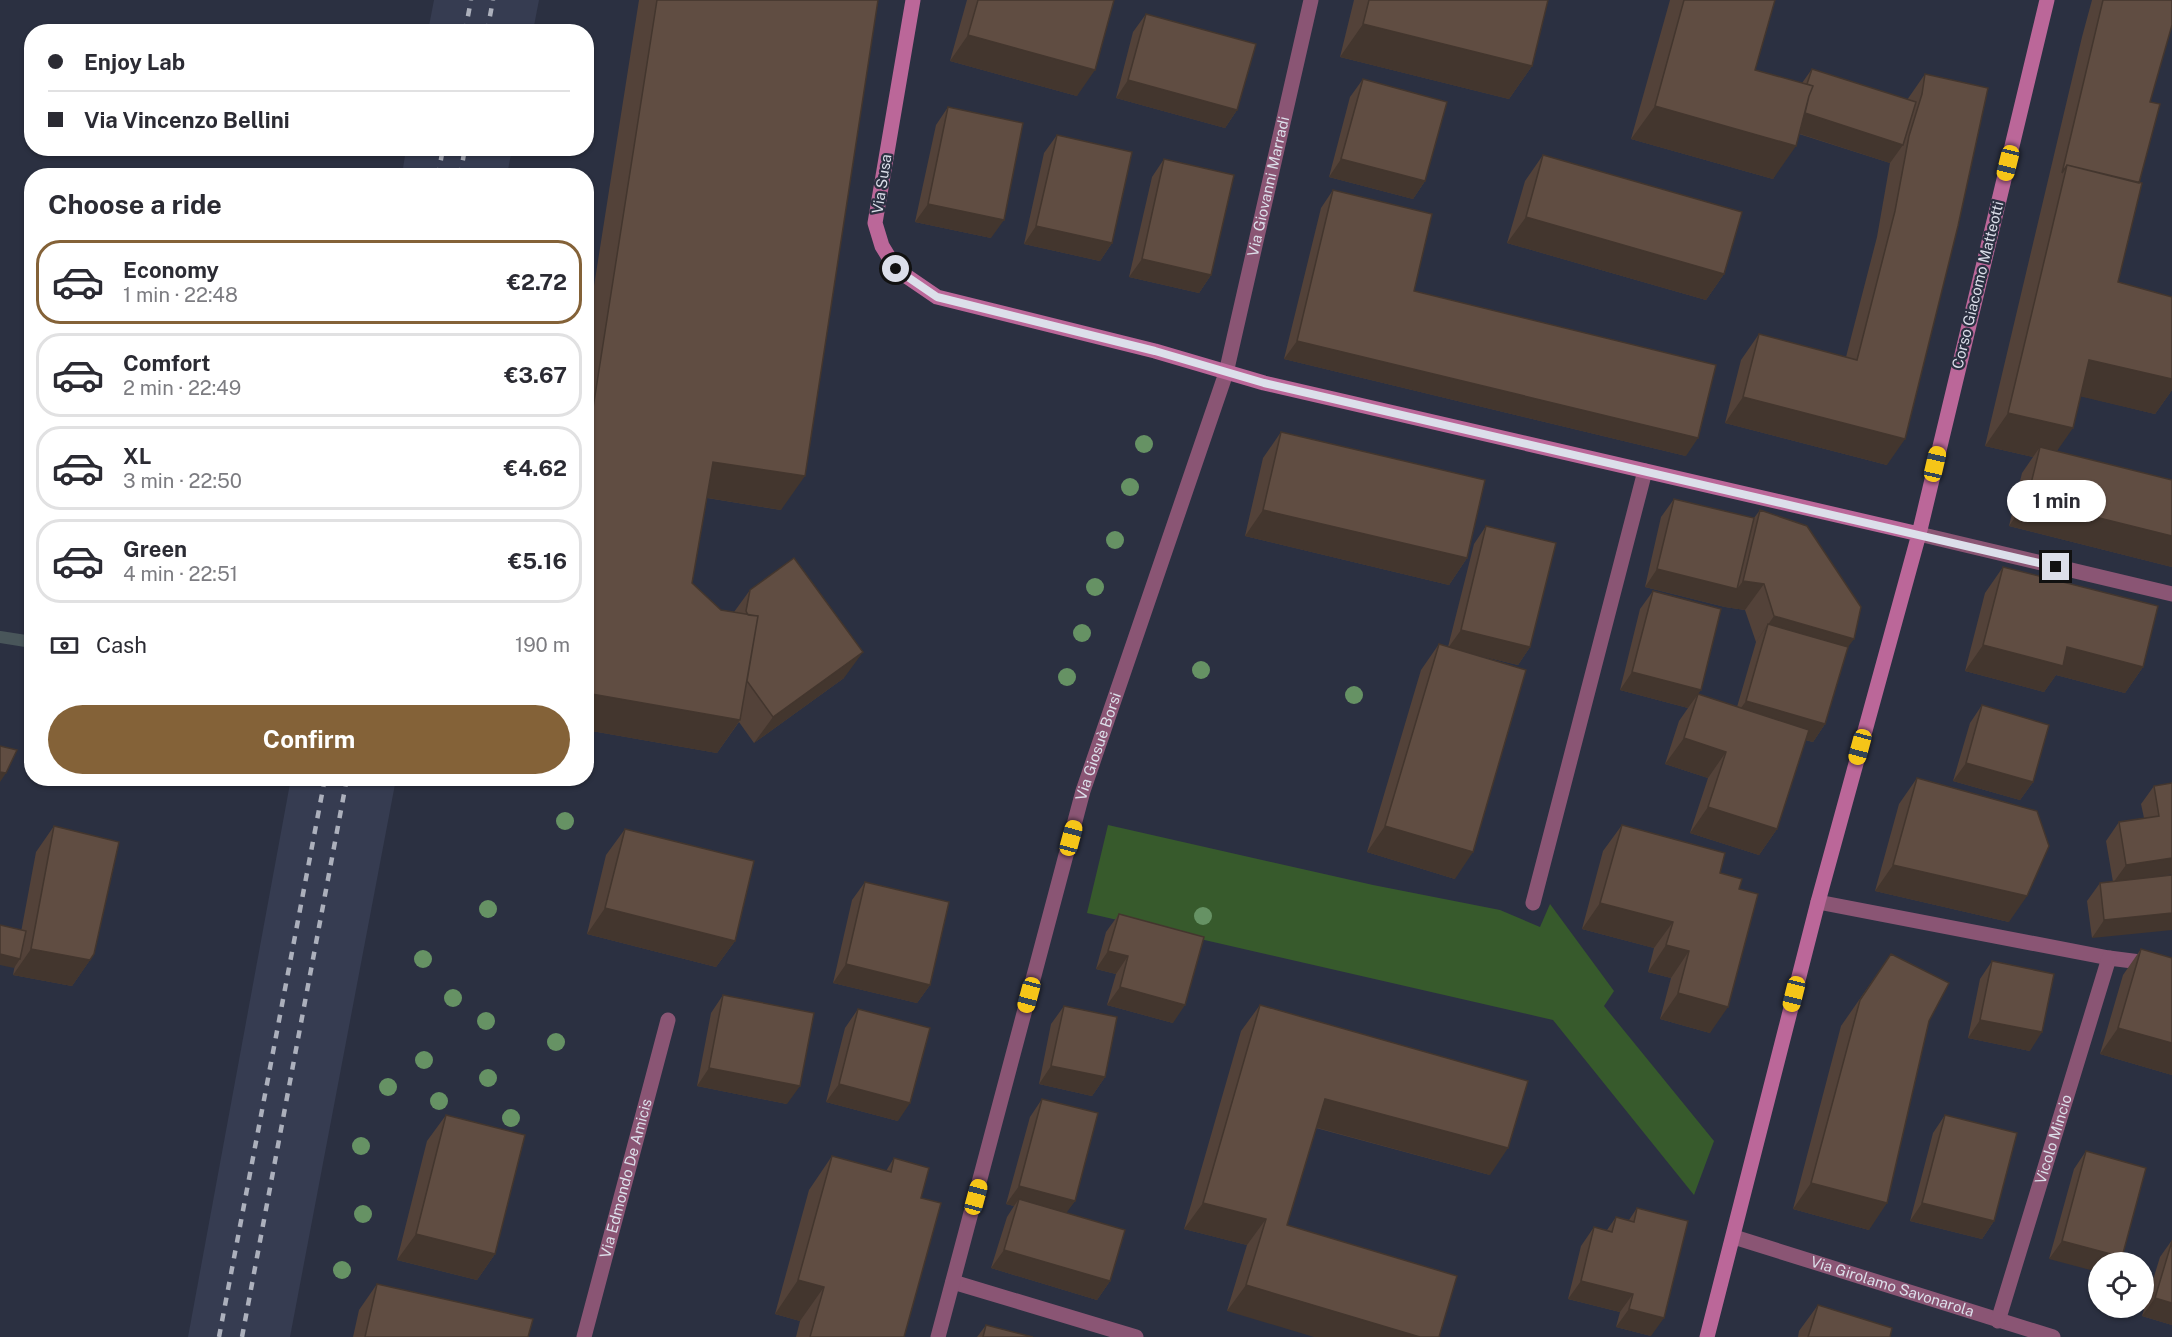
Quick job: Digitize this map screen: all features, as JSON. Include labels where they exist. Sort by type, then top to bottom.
[{"type":"street","name":"Via Susa","points":[[914,0],[875,223],[882,246],[896,269],[937,297],[1155,351],[1226,373],[1918,534]]},
{"type":"street","name":"Via Giovanni Marradi","points":[[1226,373],[1311,0]]},
{"type":"street","name":"Corso Giacomo Matteotti","points":[[1707,1337],[1818,902],[1918,534],[2047,0]]},
{"type":"street","name":"Via Giosuè Borsi","points":[[938,1337],[1083,792],[1226,373]]},
{"type":"street","points":[[1533,903],[1645,471]]},
{"type":"street","points":[[1918,534],[2172,594]]},
{"type":"street","points":[[1818,902],[2109,958],[2172,966]]},
{"type":"street","name":"Vicolo Mincio","points":[[1998,1321],[2109,958]]},
{"type":"street","name":"Via Edmondo De Amicis","points":[[584,1337],[668,1020]]},
{"type":"street","name":"Via Girolamo Savonarola","points":[[1734,1237],[2053,1337]]},
{"type":"street","points":[[953,1282],[1136,1337]]},
{"type":"shaded area","points":[[434,0],[539,0],[534,24],[429,24]]},
{"type":"shaded area","points":[[405,156],[511,156],[508,168],[403,168]]},
{"type":"shaded area","points":[[290,786],[395,786],[290,1337],[188,1337]]},
{"type":"green space","points":[[1108,825],[1373,885],[1500,910],[1540,927],[1550,904],[1614,991],[1604,1006],[1714,1141],[1694,1195],[1553,1020],[1087,913]]},
{"type":"building","points":[[657,0],[878,0],[805,476],[713,462],[692,583],[721,610],[758,616],[740,720],[594,694],[594,402]]},
{"type":"building","points":[[978,0],[1114,0],[1095,70],[968,35]]},
{"type":"building","points":[[1369,0],[1548,0],[1532,66],[1363,24]]},
{"type":"building","points":[[1684,0],[1775,0],[1755,70],[1813,86],[1796,146],[1655,106]]},
{"type":"building","points":[[2103,0],[2172,0],[2172,25],[2150,102],[2160,104],[2139,183],[2067,165],[2062,173]]},
{"type":"building","points":[[1146,14],[1256,44],[1237,110],[1128,80]]},
{"type":"building","points":[[1812,69],[1916,102],[1903,145],[1805,113],[1813,86],[1807,84]]},
{"type":"building","points":[[1925,74],[1988,88],[1958,226],[1905,439],[1743,397],[1759,334],[1857,360],[1895,211],[1909,136],[1922,94]]},
{"type":"building","points":[[1363,79],[1447,102],[1425,181],[1341,159]]},
{"type":"building","points":[[948,107],[1023,123],[1004,220],[928,204]]},
{"type":"building","points":[[1057,135],[1132,152],[1112,243],[1036,226]]},
{"type":"building","points":[[1543,155],[1742,212],[1724,274],[1526,217]]},
{"type":"building","points":[[1164,159],[1234,175],[1211,275],[1142,259]]},
{"type":"building","points":[[2067,165],[2142,183],[2118,282],[2172,297],[2172,379],[2089,360],[2073,428],[2008,413]]},
{"type":"building","points":[[1333,190],[1432,214],[1414,291],[1716,365],[1698,438],[1297,341]]},
{"type":"building","points":[[1281,432],[1485,480],[1467,558],[1263,510]]},
{"type":"building","points":[[2040,447],[2172,480],[2172,536],[2027,500]]},
{"type":"building","points":[[1674,499],[1754,518],[1737,589],[1657,569]]},
{"type":"building","points":[[1760,510],[1807,526],[1861,607],[1854,639],[1774,616],[1764,584],[1743,581]]},
{"type":"building","points":[[1486,526],[1556,543],[1530,647],[1461,630]]},
{"type":"building","points":[[794,558],[863,652],[773,717],[747,681],[758,616],[748,615],[746,611],[750,590]]},
{"type":"building","points":[[2003,567],[2158,606],[2143,667],[2067,647],[2063,666],[1983,645]]},
{"type":"building","points":[[1653,591],[1721,609],[1701,690],[1632,672]]},
{"type":"building","points":[[1768,624],[1848,647],[1825,724],[1746,701]]},
{"type":"building","points":[[1439,644],[1526,670],[1473,852],[1385,826]]},
{"type":"building","points":[[1698,694],[1809,730],[1777,829],[1708,807],[1726,752],[1684,738]]},
{"type":"building","points":[[1982,705],[2049,725],[2033,782],[1966,763]]},
{"type":"building","points":[[0,746],[17,750],[6,773],[0,772]]},
{"type":"building","points":[[1917,778],[2037,811],[2049,846],[2027,896],[1893,865]]},
{"type":"building","points":[[2172,783],[2172,858],[2126,865],[2119,822],[2159,816],[2154,786]]},
{"type":"building","points":[[1622,825],[1725,853],[1720,873],[1742,879],[1739,889],[1758,894],[1728,1007],[1678,993],[1689,951],[1666,945],[1673,922],[1600,903]]},
{"type":"building","points":[[54,826],[119,842],[94,954],[90,960],[31,949]]},
{"type":"building","points":[[625,829],[754,861],[735,941],[605,908]]},
{"type":"building","points":[[2172,875],[2172,913],[2104,920],[2100,883]]},
{"type":"building","points":[[865,882],[949,902],[930,985],[846,964]]},
{"type":"building","points":[[1119,914],[1204,937],[1185,1005],[1120,987],[1128,956],[1108,951]]},
{"type":"building","points":[[0,925],[26,931],[20,959],[0,954]]},
{"type":"building","points":[[2141,949],[2172,958],[2172,1043],[2118,1028]]},
{"type":"building","points":[[1891,954],[1949,983],[1929,1021],[1887,1203],[1811,1183],[1860,1000]]},
{"type":"building","points":[[1992,961],[2054,974],[2042,1032],[1980,1020]]},
{"type":"building","points":[[723,995],[814,1013],[800,1086],[709,1068]]},
{"type":"building","points":[[1260,1005],[1528,1081],[1508,1148],[1325,1099],[1287,1225],[1457,1276],[1439,1337],[1420,1337],[1246,1285],[1266,1219],[1203,1203]]},
{"type":"building","points":[[1064,1006],[1117,1017],[1105,1077],[1051,1066]]},
{"type":"building","points":[[858,1009],[930,1028],[910,1103],[839,1084]]},
{"type":"building","points":[[1042,1099],[1098,1113],[1075,1201],[1019,1186]]},
{"type":"building","points":[[446,1115],[525,1135],[495,1254],[416,1234]]},
{"type":"building","points":[[1945,1115],[2017,1133],[1994,1221],[1922,1203]]},
{"type":"building","points":[[2086,1151],[2146,1168],[2123,1252],[2103,1252],[2062,1241]]},
{"type":"building","points":[[832,1156],[891,1172],[894,1158],[929,1168],[921,1198],[941,1203],[904,1337],[810,1337],[824,1287],[798,1280]]},
{"type":"building","points":[[1019,1199],[1125,1230],[1110,1281],[1004,1250]]},
{"type":"building","points":[[1637,1208],[1688,1221],[1664,1318],[1629,1309],[1633,1294],[1581,1281],[1594,1227],[1612,1232],[1616,1217],[1634,1222]]},
{"type":"building","points":[[2172,1241],[2172,1303],[2155,1298]]},
{"type":"building","points":[[377,1284],[533,1319],[528,1337],[365,1337]]},
{"type":"building","points":[[1818,1305],[1892,1328],[1890,1337],[1808,1337]]},
{"type":"building","points":[[986,1325],[1033,1337],[983,1337]]},
{"type":"waterway","points":[[0,637],[24,641]]},
{"type":"railway","points":[[466,24],[471,0]]},
{"type":"railway","points":[[488,24],[493,0]]},
{"type":"railway","points":[[439,168],[442,156]]},
{"type":"railway","points":[[461,168],[464,156]]},
{"type":"railway","points":[[219,1337],[323,786]]},
{"type":"railway","points":[[242,1337],[345,786]]},
{"type":"route","points":[[896,269],[937,297],[1155,351],[1264,383],[2056,567]]}]
